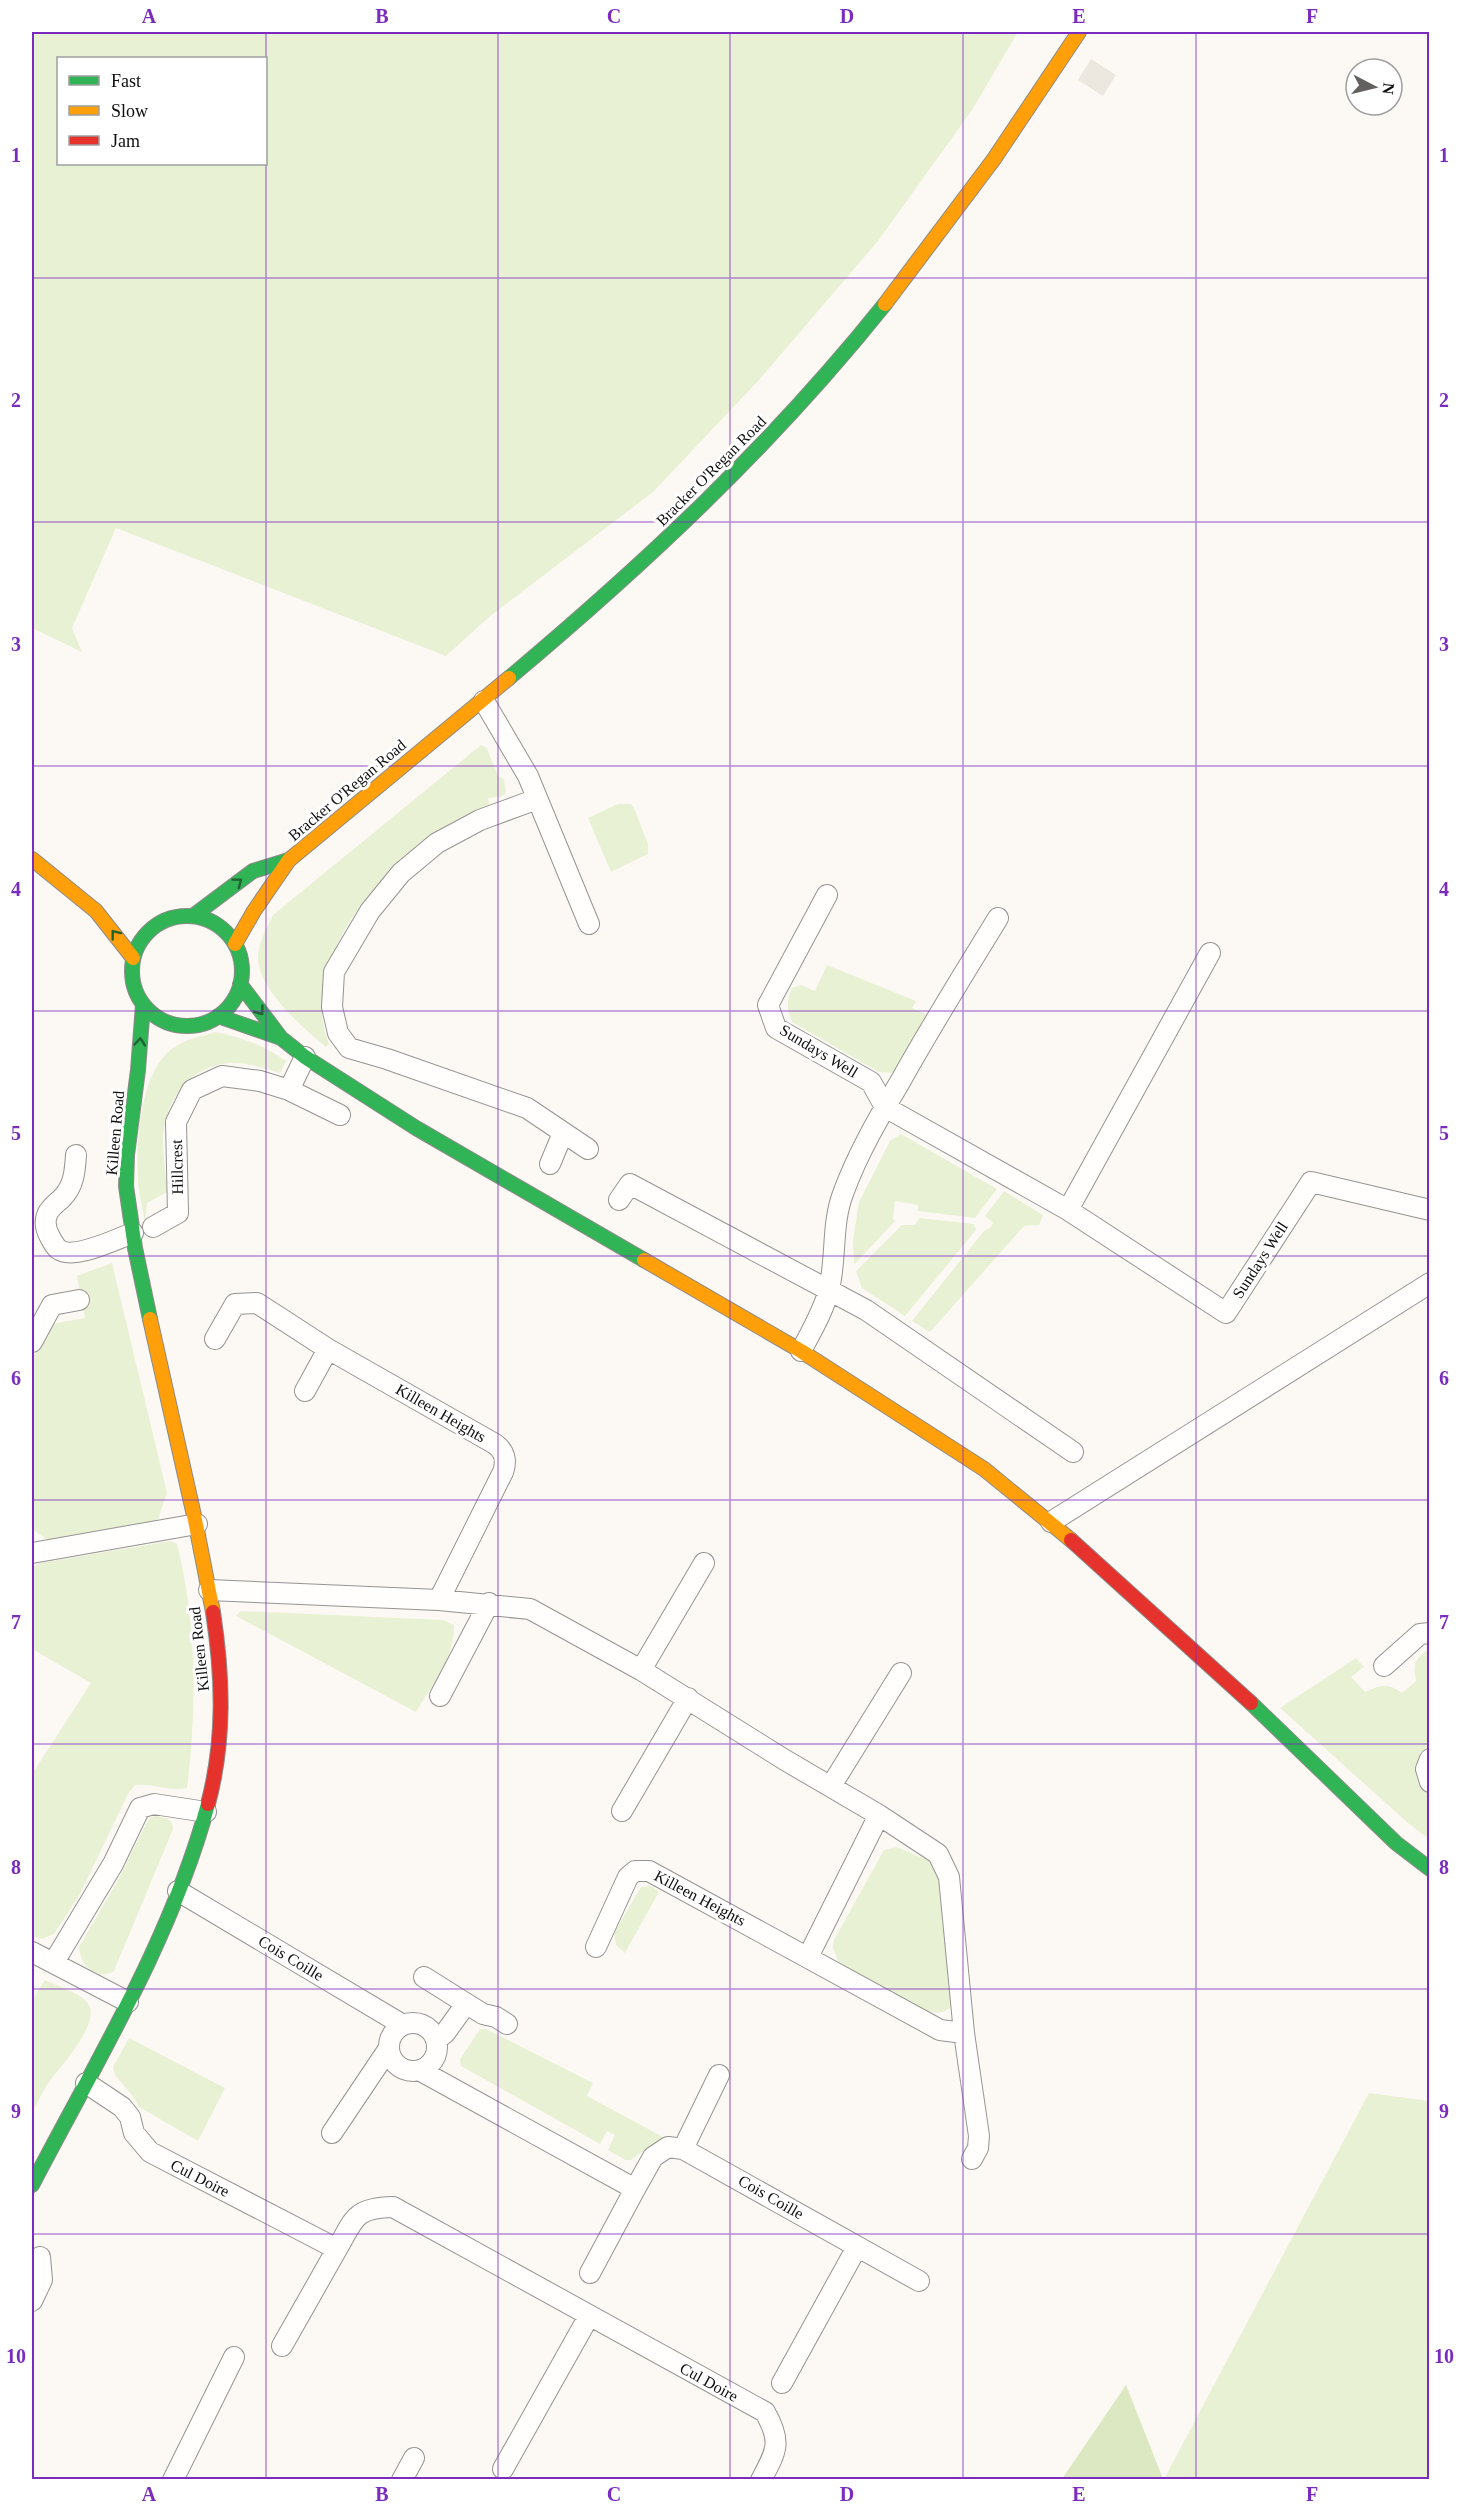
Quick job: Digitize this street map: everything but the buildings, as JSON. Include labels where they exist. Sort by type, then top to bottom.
[{"type":"main road","name":"Bracker O'Regan Road","points":[[235,944],[255,907],[269,891],[289,860],[572,627],[732,477],[800,405],[876,314],[958,209],[1048,82],[1079,32]]},
{"type":"main road","points":[[32,859],[96,910],[133,958]]},
{"type":"main road","name":"Bracker O'Regan Road","points":[[193,916],[253,871],[289,860]]},
{"type":"main road","points":[[96,910],[116,915]]},
{"type":"main road","points":[[178,916],[193,916],[219,926],[235,944],[242,967],[240,984],[232,1002],[218,1016],[198,1025],[172,1029],[143,1005],[135,989],[131,972],[133,958],[142,939],[156,925],[178,916]]},
{"type":"main road","points":[[136,920],[156,925]]},
{"type":"main road","points":[[240,984],[280,1038],[305,1057],[416,1128],[801,1351],[984,1468],[1051,1522],[1259,1711],[1396,1844],[1430,1869]]},
{"type":"main road","name":"Killeen Road","points":[[32,2185],[129,2002],[178,1891],[206,1812],[214,1782],[222,1722],[217,1641],[209,1590],[127,1198],[126,1165],[143,1005]]},
{"type":"main road","points":[[218,1016],[280,1038]]},
{"type":"main road","points":[[137,1078],[156,1052]]},
{"type":"street","points":[[484,700],[510,742],[537,799],[589,924]]},
{"type":"street","points":[[537,799],[480,820],[437,843],[401,873],[370,911],[334,972],[332,1007],[338,1033],[349,1048],[528,1108],[588,1149]]},
{"type":"street","name":"Sundays Well","points":[[827,895],[768,1005],[776,1029],[871,1082],[885,1107],[1068,1210],[1226,1312],[1311,1182],[1430,1210]]},
{"type":"street","points":[[801,1351],[829,1291],[835,1225],[842,1194],[885,1107],[998,918]]},
{"type":"street","points":[[1068,1210],[1210,953]]},
{"type":"street","points":[[289,1090],[305,1057]]},
{"type":"street","name":"Hillcrest","points":[[153,1227],[178,1214],[176,1122],[192,1090],[222,1076],[260,1081],[289,1090],[340,1114]]},
{"type":"street","points":[[550,1164],[563,1133]]},
{"type":"street","points":[[76,1155],[72,1185],[45,1217],[46,1230],[52,1241],[58,1249],[67,1253],[78,1253],[133,1233]]},
{"type":"street","points":[[619,1200],[630,1184],[866,1310],[1073,1452]]},
{"type":"street","points":[[1051,1522],[1430,1283]]},
{"type":"street","points":[[32,1342],[52,1305],[79,1300]]},
{"type":"street","name":"Killeen Heights","points":[[215,1339],[235,1304],[257,1303],[328,1349],[495,1444],[503,1451],[506,1461],[503,1472],[439,1600]]},
{"type":"street","points":[[304,1391],[328,1349]]},
{"type":"street","points":[[32,1553],[197,1524]]},
{"type":"street","points":[[641,1670],[704,1563]]},
{"type":"street","points":[[209,1590],[439,1600],[530,1609],[688,1698],[785,1760],[879,1815],[938,1854],[949,1877],[964,2033],[979,2136],[978,2148],[972,2159]]},
{"type":"street","points":[[440,1696],[489,1604]]},
{"type":"street","points":[[1384,1666],[1420,1634],[1430,1633]]},
{"type":"street","points":[[831,1786],[901,1673]]},
{"type":"street","points":[[622,1811],[688,1698]]},
{"type":"street","points":[[1430,1759],[1426,1769],[1430,1782]]},
{"type":"street","points":[[54,1962],[112,1864],[140,1808],[154,1804],[206,1812]]},
{"type":"street","points":[[808,1957],[879,1815]]},
{"type":"street","name":"Killeen Heights","points":[[596,1947],[628,1877],[635,1871],[643,1870],[659,1875],[940,2030],[964,2033]]},
{"type":"street","name":"Cois Coille","points":[[178,1891],[403,2025]]},
{"type":"street","points":[[32,1952],[129,2002]]},
{"type":"street","points":[[424,1977],[483,2014],[496,2017],[507,2024]]},
{"type":"street","points":[[436,2040],[445,2033],[466,2004]]},
{"type":"street","points":[[332,2133],[389,2049],[393,2035],[403,2025],[419,2024],[427,2027],[436,2040],[436,2055],[433,2062],[421,2071]]},
{"type":"street","points":[[389,2049],[394,2062],[406,2071],[421,2071],[635,2189]]},
{"type":"street","points":[[590,2273],[652,2157],[668,2147],[683,2149],[719,2075]]},
{"type":"street","name":"Cul Doire","points":[[86,2083],[122,2107],[130,2117],[134,2133],[150,2152],[337,2249]]},
{"type":"street","name":"Cois Coille","points":[[683,2149],[919,2281]]},
{"type":"street","name":"Cul Doire","points":[[282,2346],[356,2215],[373,2208],[393,2207],[765,2412],[776,2432],[774,2456],[761,2480]]},
{"type":"street","points":[[782,2383],[858,2247]]},
{"type":"street","points":[[32,2301],[42,2280],[40,2257]]},
{"type":"street","points":[[503,2469],[589,2316]]},
{"type":"street","points":[[173,2480],[234,2357]]},
{"type":"street","points":[[402,2480],[414,2458]]},
{"type":"green space","points":[[32,32],[1018,32],[972,110],[878,241],[759,380],[653,492],[489,617],[446,656],[116,528],[72,628],[82,652],[32,628]]},
{"type":"green space","points":[[481,745],[487,748],[498,776],[504,779],[506,793],[500,797],[488,798],[490,809],[455,821],[426,840],[375,888],[353,917],[336,948],[325,980],[322,1013],[329,1044],[326,1047],[282,1006],[264,980],[259,967],[258,954],[273,915]]},
{"type":"green space","points":[[618,804],[631,804],[634,808],[648,844],[648,854],[611,872],[588,818]]},
{"type":"green space","points":[[827,965],[916,1001],[912,1008],[931,1016],[898,1070],[890,1073],[879,1072],[792,1022],[788,1005],[792,988],[801,985],[815,991]]},
{"type":"green space","points":[[216,1032],[253,1043],[286,1061],[280,1073],[241,1063],[225,1063],[205,1069],[185,1084],[171,1104],[164,1128],[163,1147],[167,1192],[147,1203],[145,1224],[139,1189],[139,1126],[153,1073],[173,1048],[188,1040]]},
{"type":"green space","points":[[901,1134],[997,1189],[975,1218],[918,1211],[918,1205],[895,1201],[893,1219],[895,1221],[854,1265],[853,1240],[859,1202],[890,1141]]},
{"type":"green space","points":[[1004,1191],[1043,1215],[1039,1225],[1024,1226],[930,1332],[912,1321],[984,1231],[991,1227],[993,1223],[985,1216]]},
{"type":"green space","points":[[919,1218],[974,1224],[976,1230],[905,1316],[862,1288],[856,1271],[902,1225],[915,1225]]},
{"type":"green space","points":[[112,1263],[167,1493],[157,1522],[48,1540],[32,1529],[32,1360],[52,1324],[85,1318],[77,1276]]},
{"type":"green space","points":[[170,1541],[177,1544],[184,1574],[192,1635],[194,1697],[187,1788],[135,1785],[128,1794],[80,1894],[54,1934],[42,1939],[32,1936],[32,1774],[91,1683],[32,1649],[32,1567],[40,1563]]},
{"type":"green space","points":[[241,1611],[443,1620],[454,1625],[453,1637],[447,1660],[416,1712],[236,1616]]},
{"type":"green space","points":[[1429,1649],[1429,1747],[1423,1765],[1423,1783],[1429,1794],[1429,1839],[1408,1823],[1280,1708],[1356,1658],[1364,1667],[1351,1677],[1365,1692],[1388,1686],[1402,1693],[1416,1681],[1416,1662]]},
{"type":"green space","points":[[157,1816],[168,1820],[173,1829],[114,1971],[107,1974],[95,1973],[82,1960],[79,1947],[117,1882],[147,1822],[151,1817]]},
{"type":"green space","points":[[897,1847],[934,1863],[941,1877],[954,2003],[943,2012],[922,2009],[890,1993],[838,1961],[833,1948],[834,1940],[884,1850]]},
{"type":"green space","points":[[651,1886],[659,1892],[625,1953],[616,1945],[614,1933],[641,1887]]},
{"type":"green space","points":[[45,1980],[81,1997],[89,2005],[91,2014],[89,2024],[76,2047],[47,2085],[32,2114],[32,2000]]},
{"type":"green space","points":[[480,2029],[486,2029],[593,2083],[587,2096],[665,2138],[631,2160],[625,2160],[608,2150],[615,2135],[607,2131],[600,2144],[461,2066],[460,2059]]},
{"type":"green space","points":[[129,2038],[225,2088],[198,2141],[139,2107],[115,2075],[113,2067]]},
{"type":"green space","points":[[1369,2093],[1429,2101],[1429,2479],[1164,2479]]},
{"type":"green space","points":[[1126,2385],[1163,2479],[1062,2479]]},
{"type":"shaded area","points":[[1091,59],[1116,75],[1103,96],[1078,80]]},
{"type":"traffic: fast","points":[[509,678],[659,546],[753,454],[798,406],[885,304]]},
{"type":"traffic: fast","points":[[193,916],[253,871],[289,860]]},
{"type":"traffic: fast","points":[[187,916],[208,920],[226,932],[238,950],[242,971],[238,992],[226,1010],[208,1022],[187,1026],[166,1022],[148,1010],[136,992],[132,971],[136,950],[148,932],[166,920],[187,916]]},
{"type":"traffic: fast","points":[[240,984],[281,1038],[305,1057],[416,1128],[644,1260]]},
{"type":"traffic: fast","points":[[143,1005],[138,1070],[127,1155],[126,1186],[135,1248],[150,1319]]},
{"type":"traffic: fast","points":[[218,1016],[281,1038]]},
{"type":"traffic: fast","points":[[1251,1703],[1396,1843],[1430,1869]]},
{"type":"traffic: fast","points":[[32,2185],[106,2046],[153,1951],[193,1854],[208,1804]]},
{"type":"traffic: slow","points":[[885,304],[994,159],[1079,32]]},
{"type":"traffic: slow","points":[[235,944],[254,911],[289,860],[509,678]]},
{"type":"traffic: slow","points":[[32,859],[96,911],[133,958]]},
{"type":"traffic: slow","points":[[644,1260],[801,1351],[984,1469],[1071,1540]]},
{"type":"traffic: slow","points":[[150,1319],[213,1612]]},
{"type":"traffic: jam","points":[[1071,1540],[1251,1703]]},
{"type":"traffic: jam","points":[[208,1804],[214,1780],[221,1708],[219,1660],[213,1612]]}]
